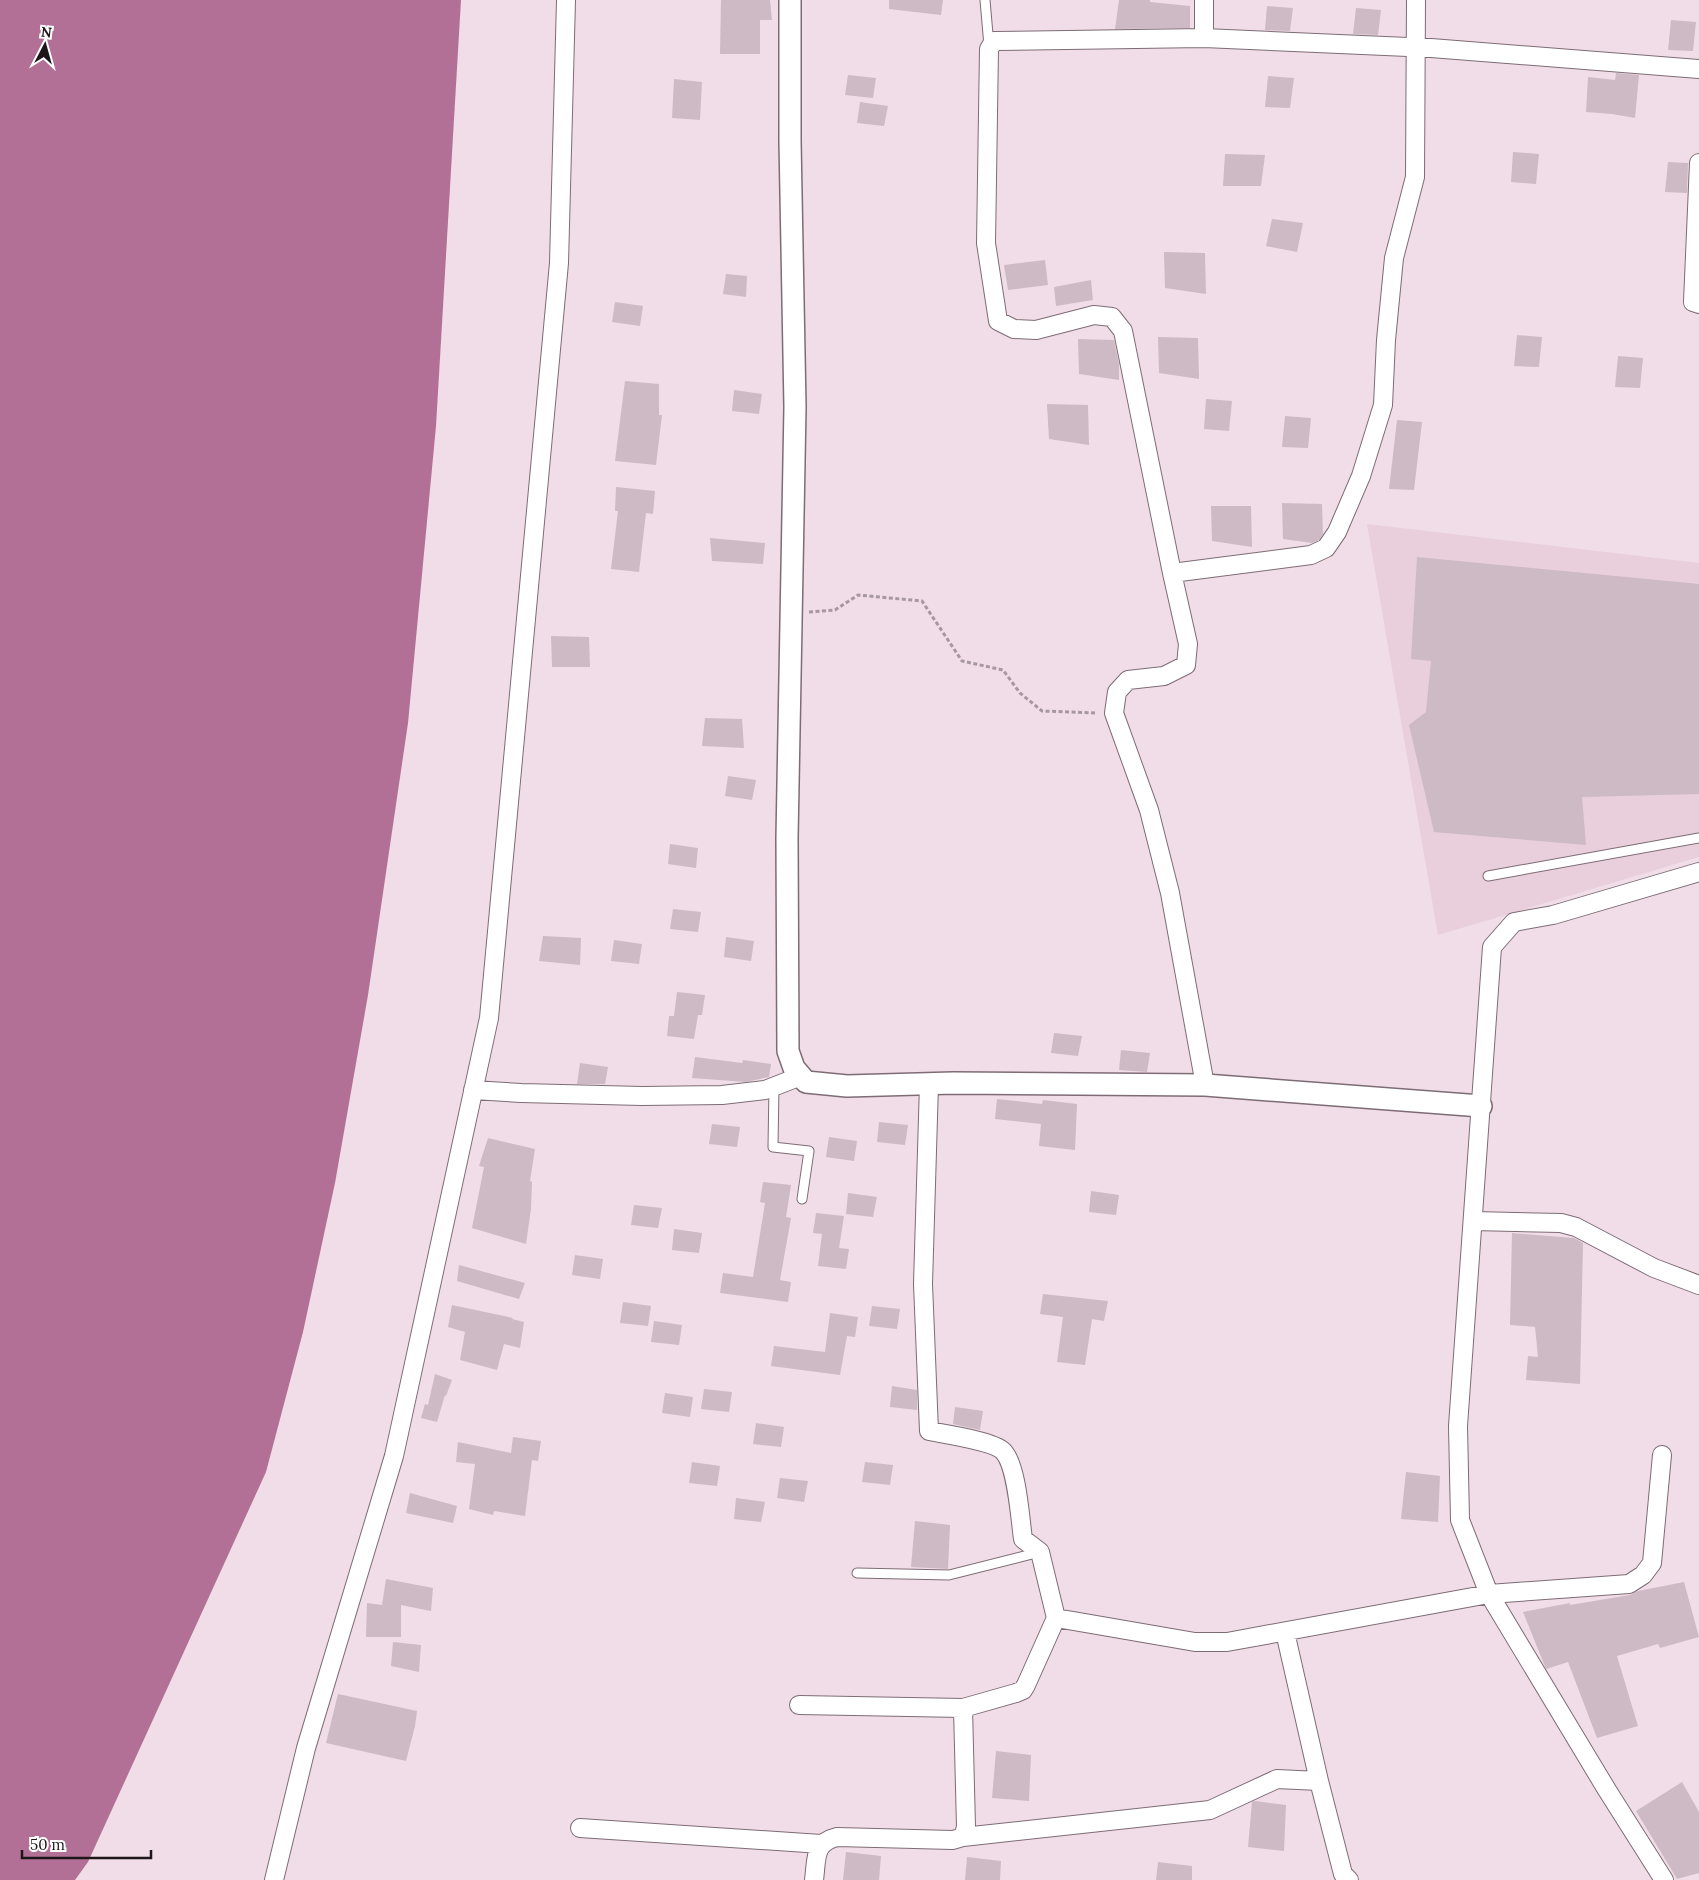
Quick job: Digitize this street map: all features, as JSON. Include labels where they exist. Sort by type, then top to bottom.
[{"type":"street","points":[[274,1880],[306,1748],[394,1456],[489,1018],[559,263],[566,0]]},
{"type":"street","points":[[790,0],[790,142],[795,407],[787,838],[788,1051],[794,1068],[806,1082],[847,1086],[929,1084],[1205,1085],[1481,1106]]},
{"type":"street","points":[[1204,0],[1204,38]]},
{"type":"street","points":[[1172,572],[1311,555],[1326,548],[1337,532],[1361,476],[1383,405],[1386,340],[1394,258],[1415,177],[1416,0]]},
{"type":"street","points":[[1205,1085],[1170,893],[1149,810],[1114,714],[1117,692],[1128,680],[1164,676],[1186,665],[1188,644],[1123,331],[1112,317],[1094,315],[1036,330],[1014,329],[998,321],[986,243],[990,48],[994,41],[1204,38],[1416,48],[1699,69]]},
{"type":"street","points":[[1699,162],[1693,302],[1699,304]]},
{"type":"street","points":[[1664,1880],[1607,1790],[1489,1594],[1460,1520],[1458,1426],[1492,947],[1514,922],[1553,915],[1699,872]]},
{"type":"street","points":[[473,1090],[521,1094],[722,1095],[764,1090],[801,1076]]},
{"type":"street","points":[[799,1705],[963,1708],[1022,1690],[1056,1618],[1040,1552],[1023,1540],[1012,1464],[1002,1450],[974,1440],[929,1431],[923,1284],[929,1084]]},
{"type":"street","points":[[1473,1221],[1561,1223],[1576,1227],[1654,1268],[1699,1286]]},
{"type":"street","points":[[1056,1618],[1195,1642],[1227,1642],[1489,1594],[1629,1584],[1643,1575],[1652,1563],[1662,1455]]},
{"type":"street","points":[[1285,1632],[1319,1781],[1343,1874],[1349,1880]]},
{"type":"street","points":[[963,1708],[966,1827],[963,1837]]},
{"type":"street","points":[[814,1880],[821,1844],[828,1839],[837,1837],[953,1840],[963,1837],[1210,1810],[1277,1779],[1319,1781]]},
{"type":"street","points":[[580,1828],[821,1844]]},
{"type":"lane","points":[[985,0],[990,48]]},
{"type":"lane","points":[[1488,876],[1699,838]]},
{"type":"lane","points":[[774,1086],[773,1147],[809,1151],[802,1199]]},
{"type":"lane","points":[[857,1573],[949,1575],[1040,1552]]},
{"type":"path","points":[[791,613],[835,610],[858,595],[922,601],[962,661],[1003,670],[1020,693],[1042,711],[1114,714]]},
{"type":"shaded area","points":[[0,0],[461,0],[436,426],[408,723],[368,995],[335,1183],[303,1332],[266,1472],[88,1862],[75,1880],[0,1880]]},
{"type":"shaded area","points":[[1367,524],[1699,563],[1699,857],[1438,935]]},
{"type":"building","points":[[721,0],[770,0],[772,20],[760,20],[760,54],[720,54]]},
{"type":"building","points":[[889,0],[943,0],[941,15],[889,9]]},
{"type":"building","points":[[1119,0],[1150,0],[1150,2],[1190,6],[1190,28],[1115,29]]},
{"type":"building","points":[[1267,6],[1293,8],[1290,31],[1265,30]]},
{"type":"building","points":[[1356,8],[1381,10],[1378,35],[1353,34]]},
{"type":"building","points":[[1671,20],[1696,22],[1693,51],[1668,50]]},
{"type":"building","points":[[1616,73],[1639,75],[1635,118],[1586,112],[1588,77],[1615,80]]},
{"type":"building","points":[[848,75],[876,78],[873,98],[845,95]]},
{"type":"building","points":[[1268,76],[1294,78],[1290,108],[1265,107]]},
{"type":"building","points":[[674,79],[702,82],[700,120],[672,118]]},
{"type":"building","points":[[860,102],[888,106],[884,126],[857,123]]},
{"type":"building","points":[[1513,152],[1539,154],[1536,184],[1511,182]]},
{"type":"building","points":[[1225,154],[1265,155],[1261,186],[1223,186]]},
{"type":"building","points":[[1668,162],[1688,163],[1687,193],[1665,192]]},
{"type":"building","points":[[1272,219],[1303,223],[1297,252],[1266,246]]},
{"type":"building","points":[[1164,252],[1205,253],[1206,294],[1165,288]]},
{"type":"building","points":[[1045,260],[1048,285],[1008,290],[1004,265]]},
{"type":"building","points":[[726,274],[747,276],[746,297],[723,294]]},
{"type":"building","points":[[1091,280],[1093,300],[1056,306],[1054,287]]},
{"type":"building","points":[[615,302],[643,306],[640,326],[612,322]]},
{"type":"building","points":[[1517,335],[1542,337],[1539,367],[1514,366]]},
{"type":"building","points":[[1158,337],[1198,338],[1199,379],[1159,373]]},
{"type":"building","points":[[1078,339],[1114,340],[1119,364],[1119,380],[1079,374]]},
{"type":"building","points":[[1618,356],[1643,358],[1640,388],[1615,387]]},
{"type":"building","points":[[625,381],[659,384],[659,415],[662,415],[656,465],[615,461]]},
{"type":"building","points":[[734,390],[762,394],[759,414],[732,411]]},
{"type":"building","points":[[1206,399],[1232,401],[1229,431],[1204,429]]},
{"type":"building","points":[[1047,404],[1088,405],[1089,445],[1049,439]]},
{"type":"building","points":[[1285,416],[1311,418],[1308,448],[1282,447]]},
{"type":"building","points":[[1397,420],[1422,422],[1414,490],[1389,489]]},
{"type":"building","points":[[616,487],[655,491],[653,514],[646,513],[639,572],[611,569],[618,511],[615,511]]},
{"type":"building","points":[[1282,503],[1322,504],[1323,534],[1319,540],[1312,543],[1283,539]]},
{"type":"building","points":[[1211,506],[1251,506],[1252,547],[1212,541]]},
{"type":"building","points":[[710,538],[765,543],[763,564],[712,561]]},
{"type":"building","points":[[1417,557],[1699,584],[1699,794],[1582,797],[1586,845],[1434,832],[1409,725],[1426,712],[1431,661],[1411,659]]},
{"type":"building","points":[[551,636],[589,637],[590,667],[552,667]]},
{"type":"building","points":[[705,718],[742,719],[744,748],[702,746]]},
{"type":"building","points":[[728,776],[756,780],[752,800],[725,796]]},
{"type":"building","points":[[670,844],[698,848],[696,868],[668,864]]},
{"type":"building","points":[[673,909],[701,912],[698,932],[670,929]]},
{"type":"building","points":[[543,936],[581,938],[580,965],[539,961]]},
{"type":"building","points":[[726,937],[754,941],[751,961],[724,957]]},
{"type":"building","points":[[614,940],[642,944],[639,964],[611,961]]},
{"type":"building","points":[[677,992],[705,995],[702,1015],[698,1015],[694,1039],[667,1036],[669,1016],[674,1016]]},
{"type":"building","points":[[1054,1033],[1082,1036],[1078,1056],[1051,1053]]},
{"type":"building","points":[[1121,1050],[1150,1053],[1147,1072],[1119,1070]]},
{"type":"building","points":[[695,1057],[742,1063],[743,1060],[771,1064],[769,1077],[746,1082],[692,1078]]},
{"type":"building","points":[[580,1063],[608,1067],[605,1084],[577,1084]]},
{"type":"building","points":[[997,1099],[1042,1104],[1043,1100],[1077,1104],[1075,1150],[1039,1146],[1041,1124],[995,1119]]},
{"type":"building","points":[[879,1122],[908,1125],[905,1145],[877,1142]]},
{"type":"building","points":[[712,1124],[740,1127],[737,1147],[709,1144]]},
{"type":"building","points":[[829,1137],[857,1141],[854,1161],[826,1157]]},
{"type":"building","points":[[488,1138],[535,1149],[530,1181],[532,1182],[531,1209],[526,1244],[472,1228],[484,1167],[479,1166]]},
{"type":"building","points":[[763,1182],[791,1185],[786,1217],[791,1218],[780,1280],[791,1282],[788,1302],[720,1293],[723,1273],[753,1277],[765,1203],[760,1202]]},
{"type":"building","points":[[1091,1191],[1119,1195],[1116,1215],[1089,1212]]},
{"type":"building","points":[[848,1193],[877,1197],[873,1217],[846,1214]]},
{"type":"building","points":[[634,1205],[662,1208],[658,1228],[631,1225]]},
{"type":"building","points":[[816,1213],[844,1216],[839,1248],[849,1249],[846,1269],[818,1266],[822,1234],[813,1233]]},
{"type":"building","points":[[674,1229],[702,1233],[699,1253],[672,1250]]},
{"type":"building","points":[[1512,1233],[1574,1238],[1583,1243],[1580,1384],[1526,1380],[1528,1356],[1538,1357],[1535,1327],[1510,1325]]},
{"type":"building","points":[[575,1255],[603,1259],[600,1279],[572,1275]]},
{"type":"building","points":[[459,1265],[525,1283],[519,1299],[457,1281]]},
{"type":"building","points":[[1043,1294],[1108,1301],[1104,1321],[1092,1319],[1085,1365],[1057,1362],[1063,1317],[1040,1314]]},
{"type":"building","points":[[623,1302],[651,1306],[648,1326],[620,1323]]},
{"type":"building","points":[[452,1305],[524,1322],[520,1348],[504,1344],[497,1370],[460,1360],[465,1332],[448,1327]]},
{"type":"building","points":[[872,1306],[900,1309],[897,1329],[869,1326]]},
{"type":"building","points":[[830,1313],[858,1317],[855,1337],[847,1336],[840,1375],[771,1366],[774,1346],[825,1352]]},
{"type":"building","points":[[654,1321],[682,1325],[679,1345],[651,1342]]},
{"type":"building","points":[[435,1374],[452,1380],[445,1395],[437,1422],[421,1418],[425,1404],[428,1405]]},
{"type":"building","points":[[892,1386],[917,1390],[917,1410],[890,1407]]},
{"type":"building","points":[[704,1389],[732,1392],[729,1412],[701,1409]]},
{"type":"building","points":[[665,1393],[693,1397],[690,1417],[662,1413]]},
{"type":"building","points":[[955,1407],[983,1411],[980,1430],[953,1424]]},
{"type":"building","points":[[756,1423],[784,1427],[781,1447],[753,1444]]},
{"type":"building","points":[[513,1437],[541,1441],[538,1461],[532,1460],[525,1516],[494,1511],[493,1515],[469,1509],[475,1464],[456,1462],[458,1442],[511,1453]]},
{"type":"building","points":[[692,1462],[720,1466],[717,1486],[689,1483]]},
{"type":"building","points":[[865,1462],[893,1465],[890,1485],[862,1482]]},
{"type":"building","points":[[1406,1472],[1440,1476],[1438,1522],[1401,1519]]},
{"type":"building","points":[[780,1478],[808,1481],[804,1502],[777,1498]]},
{"type":"building","points":[[410,1493],[457,1506],[453,1523],[406,1513]]},
{"type":"building","points":[[736,1498],[765,1502],[761,1522],[734,1519]]},
{"type":"building","points":[[915,1521],[950,1525],[948,1569],[911,1567]]},
{"type":"building","points":[[386,1579],[433,1588],[431,1611],[401,1605],[401,1637],[366,1637],[367,1603],[382,1605]]},
{"type":"building","points":[[1684,1582],[1699,1637],[1660,1648],[1658,1644],[1617,1656],[1638,1726],[1597,1738],[1568,1662],[1546,1669],[1523,1612],[1570,1603],[1570,1605],[1630,1595],[1638,1591]]},
{"type":"building","points":[[393,1642],[421,1645],[419,1672],[391,1666]]},
{"type":"building","points":[[338,1694],[417,1711],[406,1761],[326,1743]]},
{"type":"building","points":[[996,1751],[1031,1755],[1029,1801],[992,1798]]},
{"type":"building","points":[[1682,1782],[1699,1812],[1699,1873],[1677,1879],[1636,1811]]},
{"type":"building","points":[[1252,1802],[1286,1805],[1284,1851],[1248,1847]]},
{"type":"building","points":[[846,1852],[881,1856],[879,1880],[843,1880]]},
{"type":"building","points":[[967,1857],[1001,1861],[1000,1880],[965,1880]]},
{"type":"building","points":[[1158,1862],[1192,1866],[1192,1880],[1156,1880]]}]
